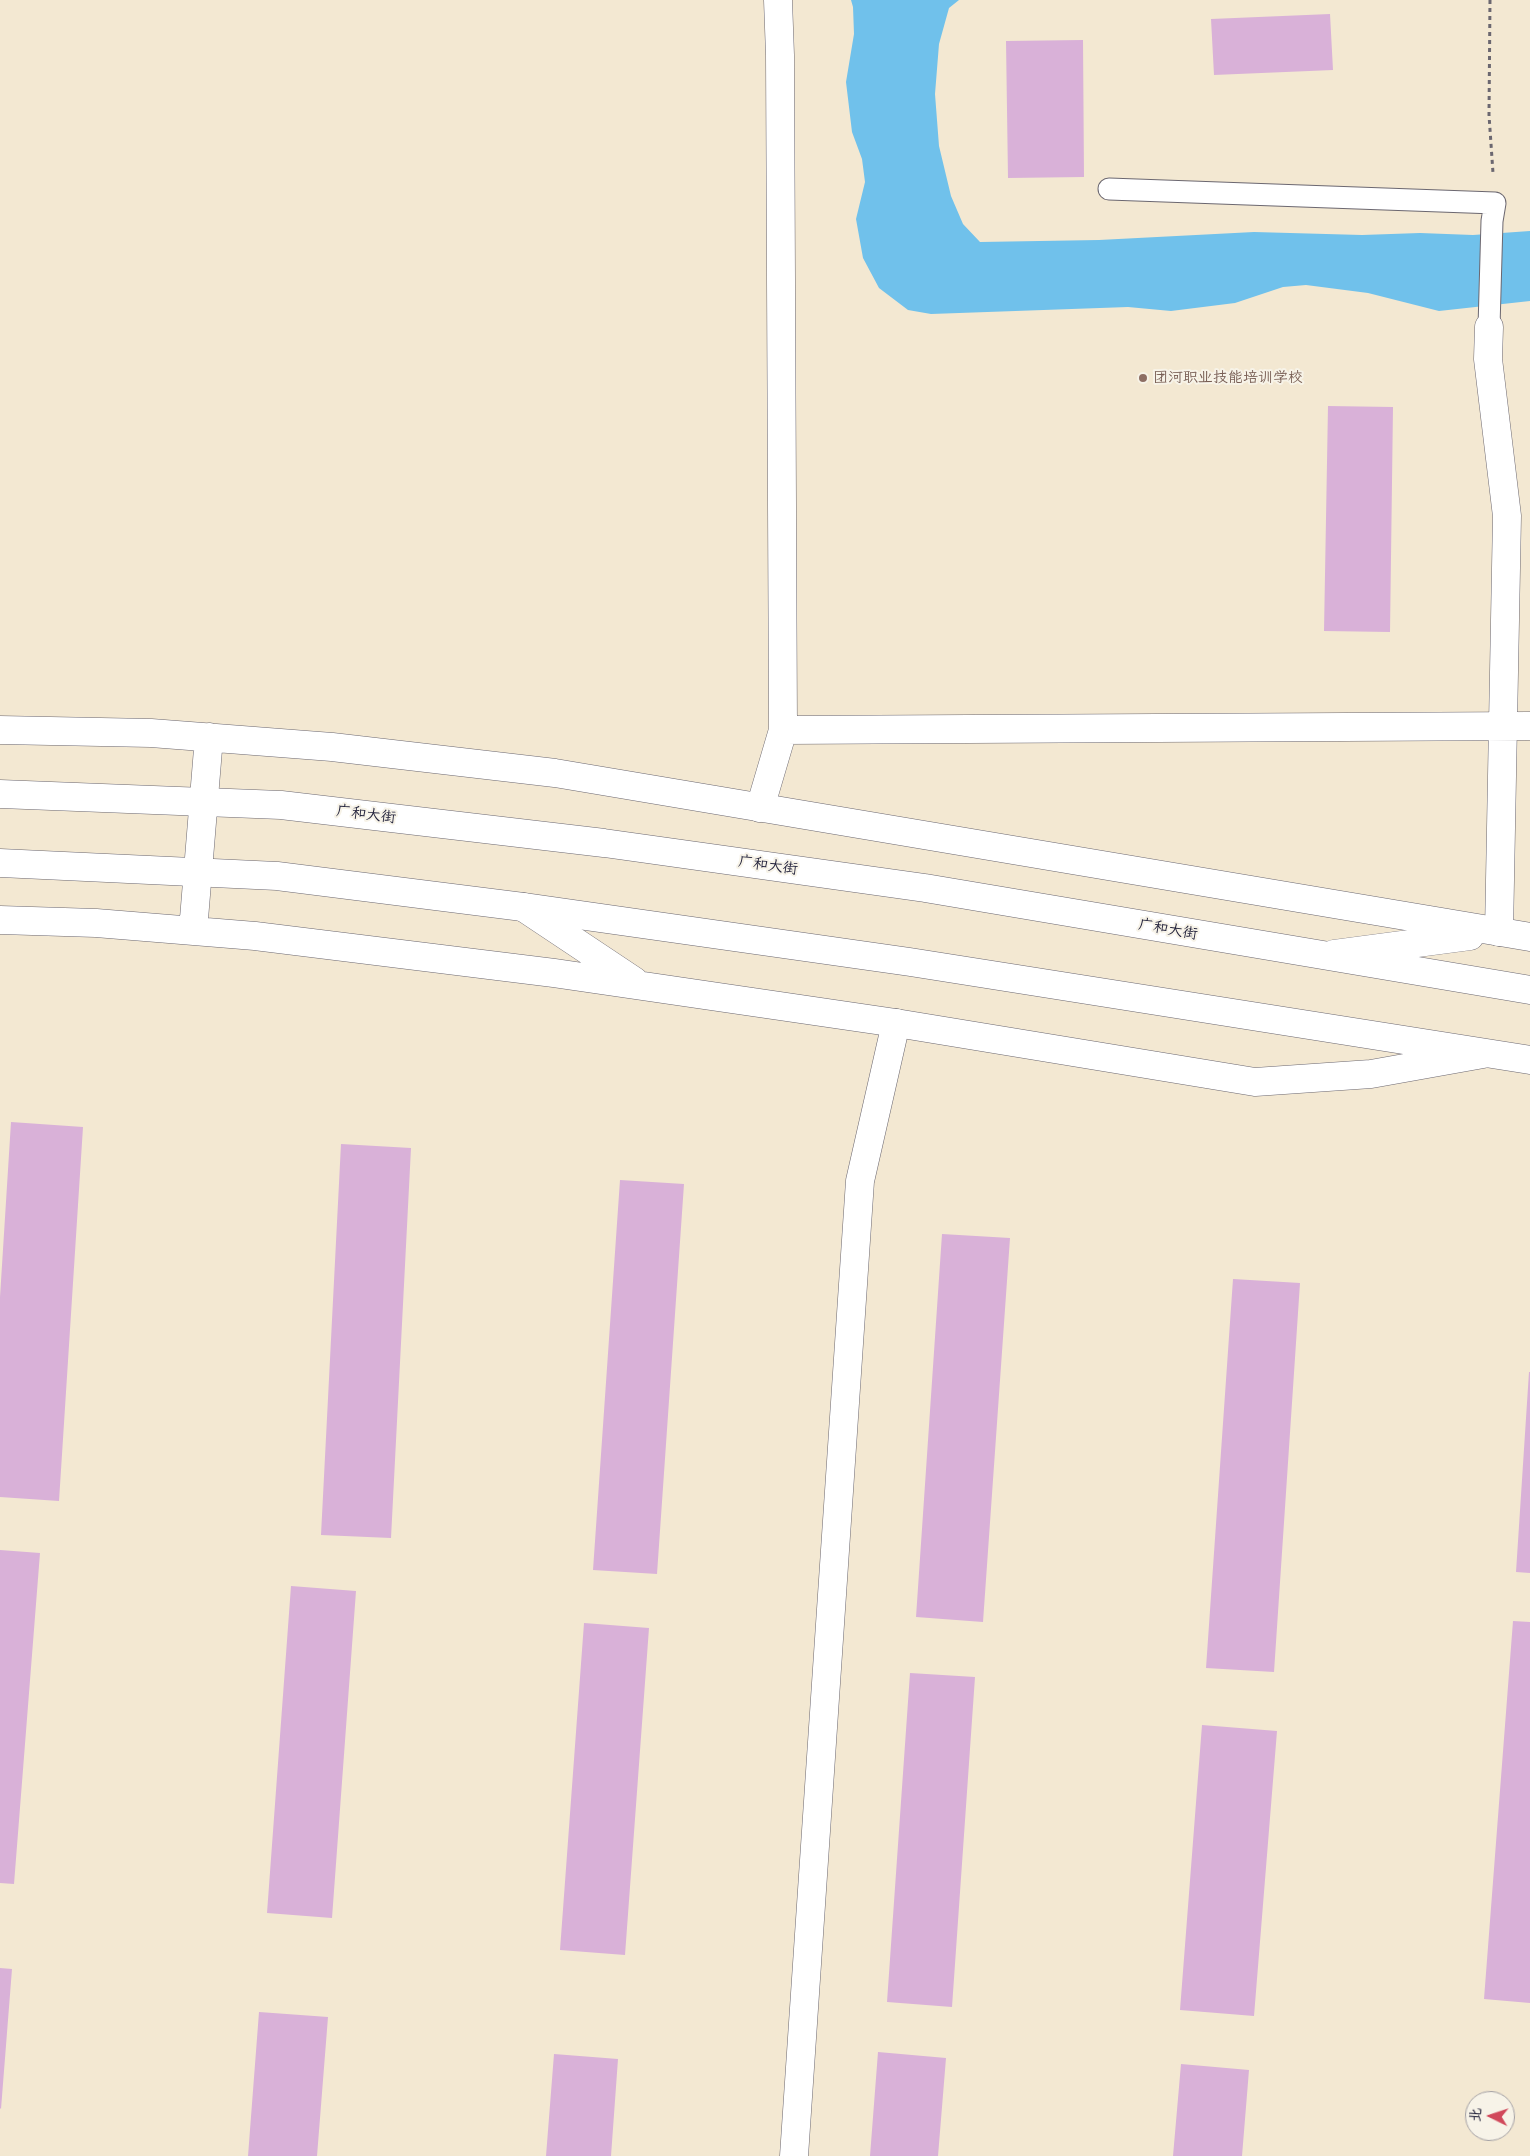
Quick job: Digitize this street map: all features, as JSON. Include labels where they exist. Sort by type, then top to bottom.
[{"type":"street","points":[[760,808],[783,730],[780,55],[778,0]]},
{"type":"street","points":[[1489,327],[1488,359],[1507,516],[1499,932]]},
{"type":"street","points":[[783,730],[1530,726]]},
{"type":"street","points":[[0,730],[151,733],[332,747],[555,773],[1530,937]]},
{"type":"street","points":[[194,931],[209,738]]},
{"type":"street","name":"广和大街","points":[[0,794],[281,805],[604,843],[926,888],[1530,990]]},
{"type":"street","points":[[0,862],[277,876],[523,907],[910,962],[1530,1060]]},
{"type":"street","points":[[523,907],[641,986]]},
{"type":"street","points":[[0,920],[96,923],[255,936],[554,972],[896,1023],[1255,1082],[1371,1074],[1487,1054]]},
{"type":"street","points":[[1322,956],[1499,932]]},
{"type":"street","points":[[794,2156],[860,1181],[896,1023]]},
{"type":"lane","points":[[1109,189],[1494,212],[1489,327]]},
{"type":"path","points":[[1490,1],[1489,115],[1494,212]]},
{"type":"water","points":[[851,0],[959,0],[949,8],[939,44],[935,94],[939,146],[951,196],[963,224],[980,242],[1099,240],[1254,232],[1362,235],[1420,233],[1473,235],[1530,231],[1530,301],[1439,311],[1368,293],[1306,285],[1283,287],[1235,303],[1171,311],[1128,307],[931,314],[908,310],[879,288],[863,258],[856,219],[865,182],[862,159],[852,132],[846,82],[854,34]]},
{"type":"building","points":[[1330,14],[1333,70],[1214,75],[1211,19]]},
{"type":"building","points":[[1083,40],[1084,177],[1008,178],[1006,41]]},
{"type":"building","points":[[1328,406],[1393,407],[1390,632],[1324,631]]},
{"type":"building","points":[[11,1122],[83,1127],[59,1501],[0,1497],[0,1297]]},
{"type":"building","points":[[341,1144],[411,1148],[391,1538],[321,1535]]},
{"type":"building","points":[[620,1180],[684,1184],[657,1574],[593,1570]]},
{"type":"building","points":[[942,1234],[1010,1238],[983,1622],[916,1617]]},
{"type":"building","points":[[1233,1279],[1300,1283],[1274,1672],[1206,1668]]},
{"type":"building","points":[[1530,1372],[1530,1573],[1516,1572]]},
{"type":"building","points":[[0,1550],[40,1553],[14,1884],[0,1883]]},
{"type":"building","points":[[291,1586],[356,1591],[332,1918],[267,1913]]},
{"type":"building","points":[[1513,1621],[1530,1622],[1530,2003],[1484,1999]]},
{"type":"building","points":[[584,1623],[649,1628],[625,1955],[560,1950]]},
{"type":"building","points":[[910,1673],[975,1677],[952,2007],[887,2002]]},
{"type":"building","points":[[1202,1725],[1277,1731],[1254,2016],[1180,2010]]},
{"type":"building","points":[[0,1968],[12,1969],[1,2109],[0,2108]]},
{"type":"building","points":[[259,2012],[328,2017],[317,2156],[248,2156]]},
{"type":"building","points":[[878,2052],[946,2058],[938,2156],[870,2156]]},
{"type":"building","points":[[554,2054],[618,2059],[611,2156],[546,2156]]},
{"type":"building","points":[[1181,2064],[1249,2070],[1242,2156],[1173,2156]]},
{"type":"place","name":"团河职业技能培训学校","points":[[1143,378]]}]
